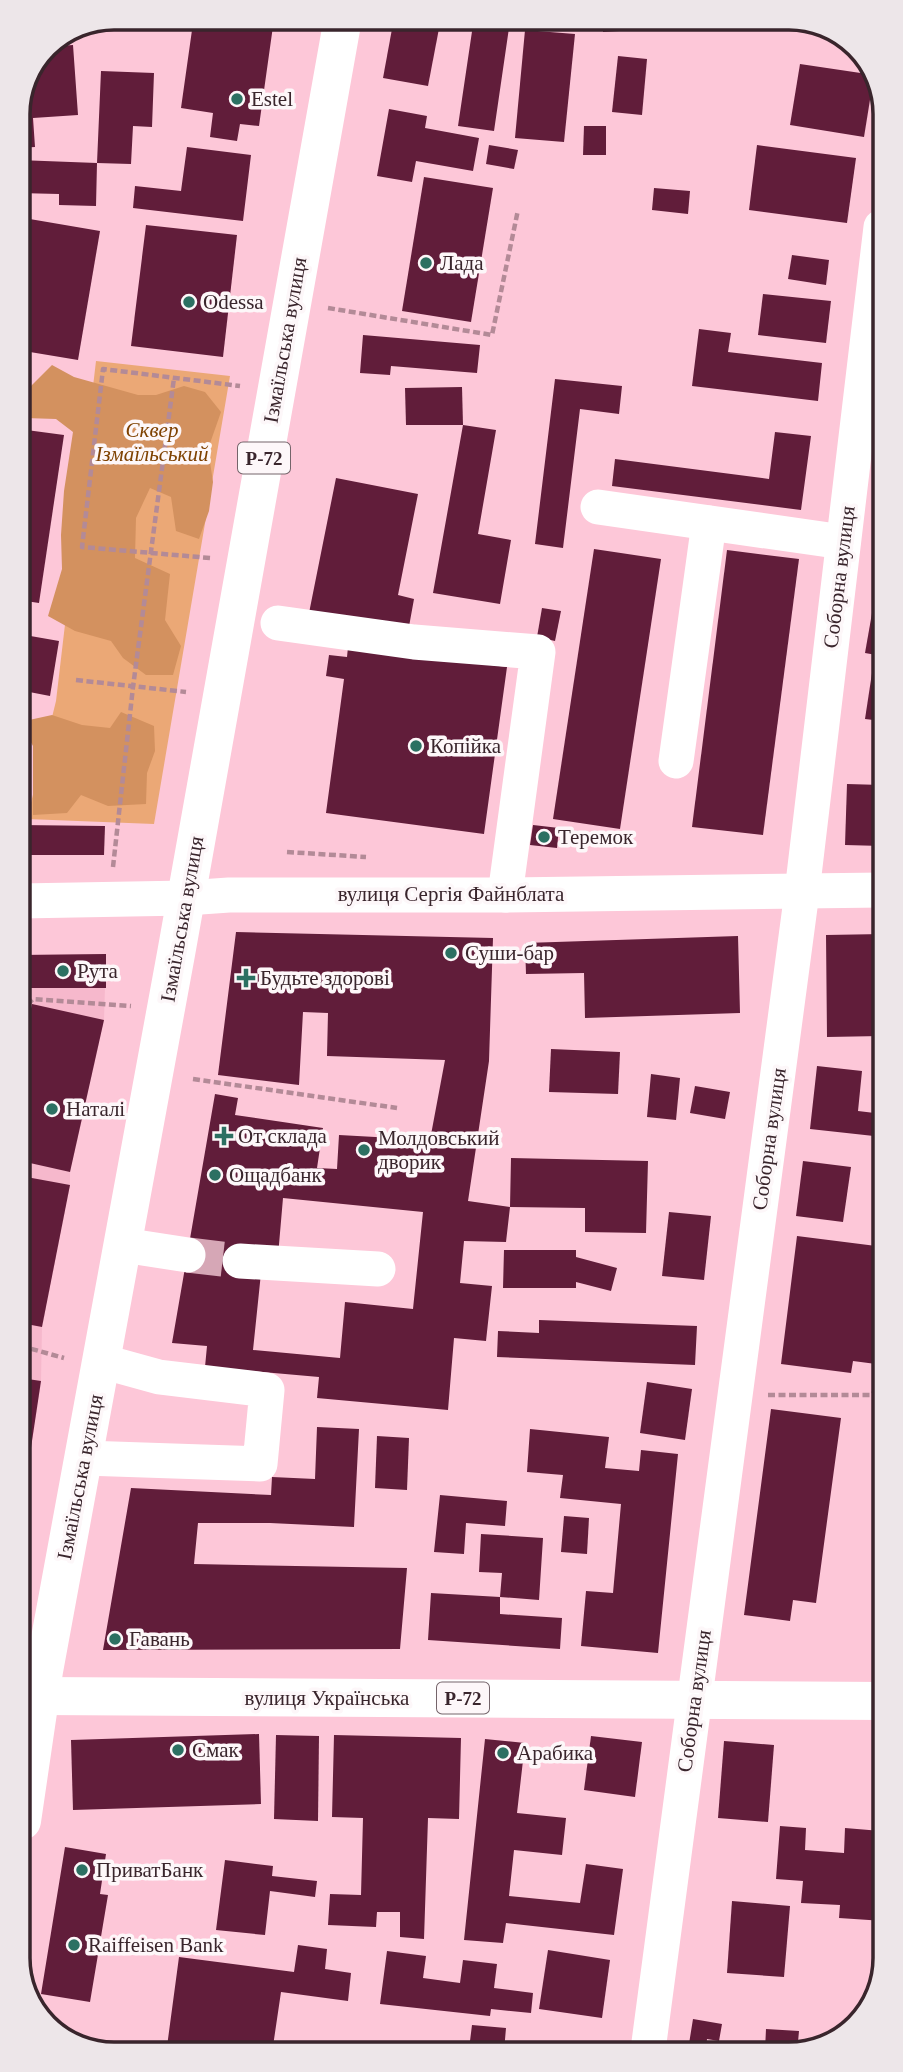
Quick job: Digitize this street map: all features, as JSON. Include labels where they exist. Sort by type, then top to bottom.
[{"type":"main road","name":"Ізмаїльська вулиця","points":[[31,1696],[48,1647],[124,1245],[341,30]]},
{"type":"main road","name":"вулиця Українська","points":[[31,1696],[873,1702]]},
{"type":"street","name":"Соборна вулиця","points":[[649,2042],[802,892],[873,293]]},
{"type":"street","points":[[598,507],[843,542]]},
{"type":"street","points":[[676,761],[709,523]]},
{"type":"street","points":[[278,623],[414,642],[538,652],[505,895]]},
{"type":"street","name":"вулиця Сергія Файнблата","points":[[30,901],[229,895],[873,890]]},
{"type":"street","points":[[124,1245],[188,1255]]},
{"type":"street","points":[[240,1261],[379,1269]]},
{"type":"street","points":[[83,1458],[260,1464],[267,1390],[159,1377],[101,1361]]},
{"type":"path","points":[[327,308],[492,335],[518,210]]},
{"type":"path","points":[[210,558],[82,547],[103,369],[241,386]]},
{"type":"path","points":[[113,869],[133,687],[174,378]]},
{"type":"path","points":[[76,680],[186,692]]},
{"type":"path","points":[[30,1002],[33,999],[132,1006]]},
{"type":"path","points":[[192,1079],[397,1108]]},
{"type":"path","points":[[30,1349],[64,1358]]},
{"type":"path","points":[[736,1392],[756,1395],[873,1393]]},
{"type":"shaded area","points":[[106,954],[104,1020],[70,1172],[70,1185],[42,1327],[41,1381],[30,1452],[30,955]]},
{"type":"green space","name":"Сквер Ізмаїльський","points":[[96,361],[230,376],[154,824],[30,819],[30,807],[56,701]]},
{"type":"green space","points":[[52,365],[74,377],[138,395],[156,395],[184,386],[205,392],[221,412],[208,449],[213,482],[209,511],[199,539],[176,531],[171,497],[150,488],[136,518],[135,558],[170,574],[165,620],[181,646],[173,675],[146,675],[123,658],[111,641],[75,631],[48,616],[62,569],[64,491],[73,432],[56,419],[30,418],[30,387]]},
{"type":"green space","points":[[121,712],[154,726],[155,751],[147,773],[146,804],[108,806],[81,795],[67,813],[33,815],[33,746],[30,740],[30,720],[52,715],[82,725],[110,728]]},
{"type":"building","points":[[192,30],[272,30],[259,126],[240,124],[237,141],[210,137],[213,113],[181,108]]},
{"type":"building","points":[[392,30],[439,30],[428,86],[383,78]]},
{"type":"building","points":[[472,30],[509,30],[494,131],[458,126]]},
{"type":"building","points":[[525,30],[575,34],[564,142],[515,138]]},
{"type":"building","points":[[603,30],[636,30],[603,32]]},
{"type":"building","points":[[73,45],[78,115],[33,118],[35,147],[30,147],[30,109],[38,77],[47,63],[65,46]]},
{"type":"building","points":[[618,56],[647,59],[642,115],[612,112]]},
{"type":"building","points":[[800,64],[863,73],[871,94],[864,137],[790,125]]},
{"type":"building","points":[[101,71],[154,73],[152,127],[133,126],[131,164],[97,163]]},
{"type":"building","points":[[389,109],[427,116],[425,128],[479,138],[473,171],[416,161],[412,182],[377,176]]},
{"type":"building","points":[[584,126],[606,126],[606,155],[583,155]]},
{"type":"building","points":[[489,145],[518,150],[514,169],[486,164]]},
{"type":"building","points":[[757,145],[856,158],[847,223],[749,210]]},
{"type":"building","points":[[187,147],[251,155],[243,221],[133,208],[135,186],[181,191]]},
{"type":"building","points":[[30,160],[97,163],[96,206],[59,205],[59,194],[30,193]]},
{"type":"building","points":[[424,177],[493,188],[471,322],[402,311]]},
{"type":"building","points":[[654,188],[690,191],[688,214],[652,210]]},
{"type":"building","points":[[30,219],[100,231],[78,360],[30,352]]},
{"type":"building","points":[[146,225],[237,235],[223,357],[131,346]]},
{"type":"building","points":[[792,255],[829,260],[826,285],[788,279]]},
{"type":"building","points":[[763,294],[831,301],[826,343],[758,335]]},
{"type":"building","points":[[699,329],[731,333],[728,352],[822,363],[818,401],[692,386]]},
{"type":"building","points":[[363,335],[480,345],[477,373],[391,366],[390,375],[360,373]]},
{"type":"building","points":[[555,379],[622,386],[619,414],[580,409],[563,548],[535,544]]},
{"type":"building","points":[[462,387],[463,425],[406,425],[405,388]]},
{"type":"building","points":[[463,425],[496,430],[478,534],[511,540],[500,604],[433,593]]},
{"type":"building","points":[[30,430],[64,435],[39,603],[30,602]]},
{"type":"building","points":[[775,432],[811,436],[801,510],[612,486],[615,459],[769,479]]},
{"type":"building","points":[[336,478],[418,494],[398,595],[414,599],[408,632],[309,613]]},
{"type":"building","points":[[594,549],[661,559],[620,829],[553,819]]},
{"type":"building","points":[[727,550],[799,559],[763,835],[692,827]]},
{"type":"building","points":[[873,607],[873,654],[865,653]]},
{"type":"building","points":[[542,608],[561,611],[555,641],[537,637]]},
{"type":"building","points":[[30,636],[59,641],[50,696],[30,692]]},
{"type":"building","name":"Копійка","points":[[348,647],[507,667],[484,834],[326,813],[344,679],[326,676],[329,655],[347,657]]},
{"type":"building","points":[[872,673],[873,720],[865,719]]},
{"type":"building","points":[[847,784],[873,785],[873,846],[845,845]]},
{"type":"building","points":[[30,825],[105,826],[104,855],[30,855]]},
{"type":"building","points":[[533,825],[559,828],[557,848],[530,845]]},
{"type":"building","points":[[236,932],[493,938],[489,1061],[468,1201],[510,1207],[506,1242],[464,1241],[460,1283],[492,1286],[486,1341],[454,1338],[448,1410],[317,1398],[319,1377],[205,1367],[207,1346],[172,1343],[215,1094],[238,1098],[235,1115],[323,1128],[317,1168],[337,1169],[339,1135],[430,1140],[445,1060],[327,1056],[328,1013],[303,1012],[299,1085],[218,1075]],"holes":[[[283,1198],[423,1212],[413,1309],[345,1302],[340,1358],[253,1350],[261,1273],[278,1256]]]},
{"type":"building","points":[[873,934],[873,1036],[827,1037],[826,935]]},
{"type":"building","points":[[738,936],[740,1013],[585,1018],[584,973],[526,974],[525,943]]},
{"type":"building","name":"Рута","points":[[106,954],[106,988],[30,988],[30,955]]},
{"type":"building","name":"Наталі","points":[[32,1004],[104,1020],[70,1172],[30,1163]]},
{"type":"building","points":[[551,1049],[620,1052],[618,1094],[549,1092]]},
{"type":"building","points":[[817,1066],[862,1071],[858,1111],[873,1113],[873,1136],[810,1129]]},
{"type":"building","points":[[651,1074],[680,1078],[676,1120],[647,1117]]},
{"type":"building","points":[[695,1086],[730,1092],[725,1119],[690,1113]]},
{"type":"building","points":[[511,1158],[648,1161],[646,1233],[585,1232],[585,1208],[510,1207]]},
{"type":"building","points":[[803,1161],[851,1167],[843,1222],[796,1216]]},
{"type":"building","points":[[30,1178],[70,1185],[42,1327],[30,1325]]},
{"type":"building","points":[[669,1212],[711,1216],[704,1280],[662,1276]]},
{"type":"building","points":[[797,1236],[873,1246],[873,1364],[853,1361],[851,1373],[781,1364]]},
{"type":"building","points":[[504,1250],[576,1250],[576,1257],[617,1268],[611,1291],[576,1282],[576,1288],[503,1288]]},
{"type":"building","points":[[539,1320],[697,1326],[695,1365],[497,1357],[498,1331],[539,1333]]},
{"type":"building","points":[[30,1379],[41,1381],[30,1454]]},
{"type":"building","points":[[647,1382],[692,1389],[685,1440],[640,1433]]},
{"type":"building","points":[[771,1409],[841,1418],[816,1603],[793,1600],[790,1621],[744,1615]]},
{"type":"building","points":[[317,1427],[359,1429],[354,1527],[198,1523],[194,1564],[407,1568],[400,1649],[103,1650],[131,1488],[271,1495],[272,1477],[315,1479]]},
{"type":"building","points":[[530,1429],[609,1437],[605,1468],[639,1471],[641,1450],[678,1454],[658,1653],[581,1646],[586,1591],[613,1593],[621,1504],[560,1498],[563,1475],[527,1472]]},
{"type":"building","points":[[377,1436],[409,1438],[407,1490],[375,1488]]},
{"type":"building","points":[[440,1495],[507,1501],[505,1526],[466,1523],[464,1554],[434,1552]]},
{"type":"building","points":[[564,1516],[589,1518],[587,1554],[561,1552]]},
{"type":"building","points":[[481,1534],[543,1538],[539,1600],[500,1597],[502,1573],[479,1572]]},
{"type":"building","points":[[431,1593],[500,1597],[500,1614],[562,1618],[560,1649],[428,1640]]},
{"type":"building","points":[[259,1734],[261,1804],[73,1810],[71,1740]]},
{"type":"building","points":[[276,1735],[319,1736],[318,1821],[274,1819]]},
{"type":"building","points":[[334,1735],[461,1738],[459,1819],[428,1818],[424,1939],[400,1937],[400,1912],[377,1912],[376,1927],[328,1925],[330,1894],[361,1895],[363,1818],[332,1817]]},
{"type":"building","points":[[591,1736],[642,1742],[635,1797],[584,1790]]},
{"type":"building","points":[[485,1739],[525,1743],[517,1813],[566,1818],[562,1855],[514,1850],[509,1896],[580,1903],[586,1864],[623,1869],[614,1935],[506,1923],[503,1943],[464,1940]]},
{"type":"building","points":[[724,1741],[774,1745],[768,1822],[718,1818]]},
{"type":"building","points":[[780,1826],[806,1828],[805,1850],[844,1853],[845,1828],[873,1830],[873,1920],[839,1918],[840,1905],[801,1903],[803,1881],[776,1879]]},
{"type":"building","name":"Raiffeisen Bank","points":[[65,1847],[106,1854],[100,1894],[108,1895],[90,2002],[41,1994]]},
{"type":"building","points":[[225,1860],[273,1866],[272,1876],[317,1881],[315,1897],[270,1891],[265,1935],[216,1930]]},
{"type":"building","points":[[732,1901],[790,1906],[784,1977],[727,1973]]},
{"type":"building","points":[[298,1945],[327,1949],[325,1969],[351,1973],[348,2001],[281,1992],[274,2042],[168,2042],[179,1957],[294,1972]]},
{"type":"building","points":[[548,1950],[610,1960],[602,2018],[539,2009]]},
{"type":"building","points":[[387,1951],[426,1956],[423,1978],[460,1983],[463,1960],[497,1964],[494,1988],[533,1993],[531,2013],[491,2009],[490,2016],[380,2004]]},
{"type":"building","points":[[693,2019],[722,2024],[719,2041],[707,2039],[707,2042],[689,2042]]},
{"type":"building","points":[[472,2025],[506,2028],[505,2042],[470,2042]]},
{"type":"building","points":[[766,2029],[799,2031],[798,2041],[765,2042]]},
{"type":"tunnel","points":[[188,1255],[240,1261]]},
{"type":"place","name":"Estel","points":[[237,99]]},
{"type":"place","name":"Лада","points":[[426,263]]},
{"type":"place","name":"Odessa","points":[[189,302]]},
{"type":"place","name":"Копійка","points":[[416,746]]},
{"type":"place","name":"Теремок","points":[[544,837]]},
{"type":"place","name":"Суши-бар","points":[[451,953]]},
{"type":"place","name":"Рута","points":[[63,971]]},
{"type":"place","name":"Будьте здорові","points":[[246,978]]},
{"type":"place","name":"Наталі","points":[[52,1109]]},
{"type":"place","name":"От склада","points":[[224,1136]]},
{"type":"place","name":"Молдовський дворик","points":[[364,1150]]},
{"type":"place","name":"Ощадбанк","points":[[215,1175]]},
{"type":"place","name":"Гавань","points":[[115,1639]]},
{"type":"place","name":"Смак","points":[[178,1750]]},
{"type":"place","name":"Арабика","points":[[503,1753]]},
{"type":"place","name":"ПриватБанк","points":[[82,1870]]},
{"type":"place","name":"Raiffeisen Bank","points":[[74,1945]]}]
